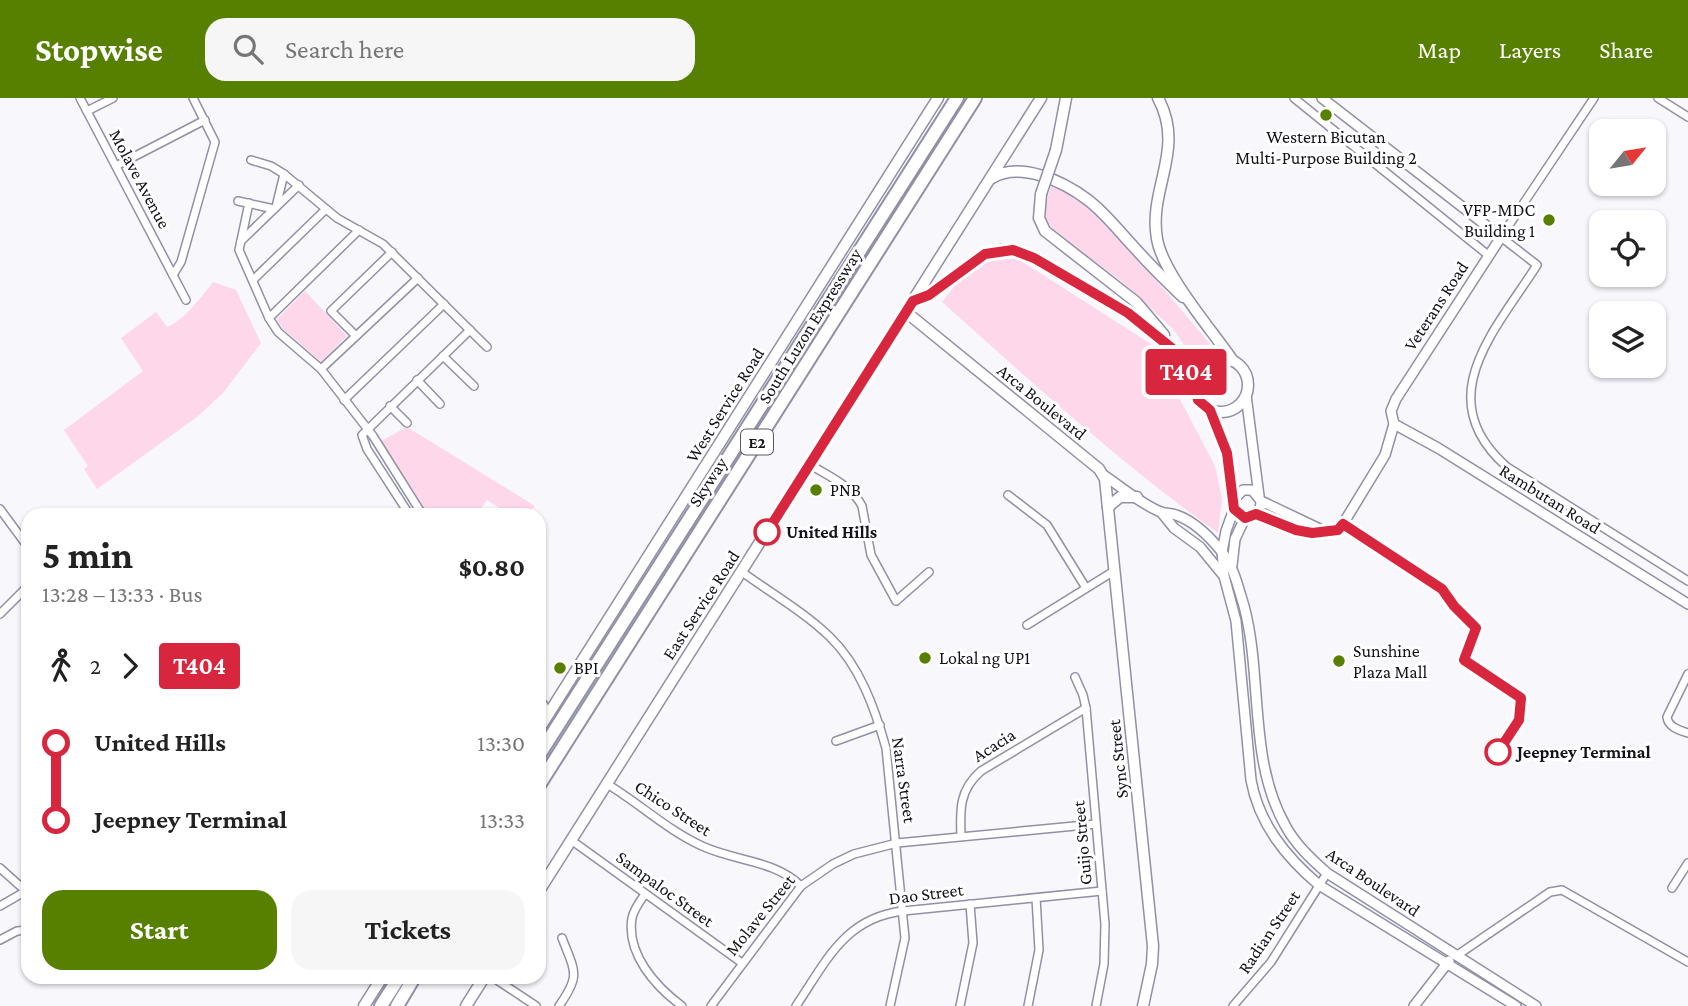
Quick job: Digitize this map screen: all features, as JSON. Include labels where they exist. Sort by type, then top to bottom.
[{"type":"highway","name":"South Luzon Expressway","points":[[546,735],[955,98]]},
{"type":"highway","name":"Skyway","points":[[546,744],[955,98]]},
{"type":"highway","name":"South Luzon Expressway","points":[[546,774],[974,98]]},
{"type":"highway","name":"Skyway","points":[[546,767],[974,98]]},
{"type":"highway","points":[[375,1006],[389,984]]},
{"type":"highway","points":[[381,1006],[395,984]]},
{"type":"highway","points":[[399,1006],[413,984]]},
{"type":"main road","name":"West Service Road","points":[[546,718],[938,98]]},
{"type":"main road","name":"East Service Road","points":[[546,880],[1041,98]]},
{"type":"main road","points":[[1066,98],[1056,150],[1041,194],[1039,218],[1045,231],[1136,302],[1174,350]]},
{"type":"main road","points":[[1158,98],[1170,134],[1157,214],[1157,239],[1167,264],[1198,312],[1246,375],[1246,395],[1239,405],[1229,411],[1210,410],[1198,400],[1194,385],[1197,372],[1205,363],[1217,358],[1233,361]]},
{"type":"main road","points":[[988,181],[1006,171],[1024,171],[1083,197],[1106,216],[1198,312]]},
{"type":"main road","name":"East Service Road","points":[[913,301],[929,295],[985,254],[1013,250],[1034,258],[1128,313],[1174,350],[1194,385]]},
{"type":"main road","name":"Arca Boulevard","points":[[906,312],[1102,474]]},
{"type":"main road","name":"Sync Street","points":[[1102,474],[1106,484],[1153,946],[1143,1006]]},
{"type":"main road","points":[[1108,507],[1120,497],[1137,497]]},
{"type":"main road","points":[[364,1006],[378,984]]},
{"type":"main road","points":[[466,1006],[480,984]]},
{"type":"street","name":"Molave Avenue","points":[[80,98],[186,300]]},
{"type":"street","points":[[87,111],[113,98]]},
{"type":"street","name":"Molave Avenue","points":[[173,275],[181,262],[215,142],[193,98]]},
{"type":"street","points":[[1294,98],[1488,255]]},
{"type":"street","points":[[1322,98],[1537,265],[1474,370],[1470,400],[1478,430],[1493,454],[1507,467],[1688,581]]},
{"type":"street","name":"Veterans Road","points":[[1326,532],[1338,530],[1343,524],[1385,455],[1394,424],[1391,411],[1396,399],[1488,255],[1594,98]]},
{"type":"street","points":[[1658,98],[1688,117]]},
{"type":"street","points":[[116,166],[205,120]]},
{"type":"street","points":[[251,160],[271,166],[284,174],[325,210],[383,244],[487,347]]},
{"type":"street","points":[[275,208],[284,174]]},
{"type":"street","points":[[241,241],[299,185]]},
{"type":"street","points":[[238,201],[275,208]]},
{"type":"street","points":[[249,203],[240,254],[269,318],[278,332],[321,369],[387,459],[418,508]]},
{"type":"street","points":[[253,280],[325,210]]},
{"type":"street","points":[[269,318],[359,230]]},
{"type":"street","points":[[355,337],[331,311],[392,252]]},
{"type":"street","points":[[321,369],[418,278]]},
{"type":"street","points":[[344,400],[444,304]]},
{"type":"street","points":[[405,508],[362,440],[362,435],[470,330]]},
{"type":"street","points":[[443,356],[474,386]]},
{"type":"street","points":[[417,380],[440,404]]},
{"type":"street","points":[[1246,395],[1260,498],[1256,514]]},
{"type":"street","points":[[390,406],[407,423]]},
{"type":"street","name":"Arca Boulevard","points":[[1210,410],[1227,453],[1234,504],[1222,552],[1224,576],[1236,621],[1254,794],[1262,817],[1293,862],[1319,885],[1516,1006]]},
{"type":"street","name":"Rambutan Road","points":[[1394,424],[1438,448],[1688,604]]},
{"type":"street","points":[[378,465],[387,459]]},
{"type":"street","points":[[809,464],[849,489],[858,499],[862,506],[871,555],[896,601],[929,572]]},
{"type":"street","name":"Arca Boulevard","points":[[1102,474],[1161,512],[1174,528],[1200,547],[1224,576]]},
{"type":"street","points":[[1248,489],[1326,532],[1296,530],[1256,514],[1245,518],[1234,504],[1239,492],[1248,489]]},
{"type":"street","points":[[1008,495],[1047,524],[1086,588]]},
{"type":"street","points":[[0,509],[21,538]]},
{"type":"street","name":"Arca Boulevard","points":[[1161,512],[1184,517],[1202,530],[1222,552],[1231,567],[1246,614],[1252,644],[1267,784],[1286,827],[1300,848],[1327,873],[1536,1006]]},
{"type":"street","name":"Arca Boulevard","points":[[1231,567],[1235,539],[1245,518]]},
{"type":"street","points":[[1027,625],[1114,571]]},
{"type":"street","name":"Narra Street","points":[[742,572],[831,638],[859,678],[880,725],[886,748],[903,911],[904,949],[890,1006]]},
{"type":"street","points":[[0,614],[21,593]]},
{"type":"street","points":[[1688,674],[1667,717],[1673,727],[1688,733]]},
{"type":"street","name":"Guijo Street","points":[[1075,677],[1086,708],[1106,944],[1096,1006]]},
{"type":"street","name":"Acacia","points":[[961,836],[960,805],[971,779],[1086,708]]},
{"type":"street","points":[[546,709],[549,714]]},
{"type":"street","points":[[836,741],[880,725]]},
{"type":"street","name":"Chico Street","points":[[607,784],[700,846],[775,868],[792,877],[801,886]]},
{"type":"street","name":"Molave Street","points":[[711,1006],[801,886],[820,871],[854,853],[897,843],[1096,824]]},
{"type":"street","name":"Sampaloc Street","points":[[571,839],[742,963]]},
{"type":"street","points":[[1672,888],[1688,863]]},
{"type":"street","points":[[2,872],[21,887]]},
{"type":"street","name":"Radian Street","points":[[1233,1006],[1271,962],[1327,873]]},
{"type":"street","points":[[1414,1006],[1445,964],[1550,892],[1562,890],[1688,962]]},
{"type":"street","name":"Dao Street","points":[[796,1006],[848,933],[881,915],[1102,891]]},
{"type":"street","points":[[645,894],[632,919],[635,944],[640,959],[655,983],[662,992],[682,1006]]},
{"type":"street","points":[[0,906],[21,895]]},
{"type":"street","points":[[1028,1006],[1039,950],[1036,898]]},
{"type":"street","points":[[960,1006],[973,943],[970,904]]},
{"type":"street","points":[[0,940],[21,931]]},
{"type":"street","points":[[559,1006],[573,987],[574,974],[562,938]]},
{"type":"street","points":[[504,984],[536,1006]]},
{"type":"shaded area","points":[[1051,186],[1073,195],[1101,215],[1210,344],[1191,355],[1174,330],[1121,281],[1055,233],[1043,214]]},
{"type":"shaded area","points":[[991,259],[1018,259],[1151,344],[1215,466],[1222,498],[1218,533],[1111,450],[942,302],[962,277]]},
{"type":"shaded area","points":[[213,282],[236,290],[261,343],[223,393],[197,417],[97,489],[84,469],[88,466],[64,430],[143,371],[121,338],[156,312],[167,327],[181,319]]},
{"type":"shaded area","points":[[305,291],[347,336],[321,362],[282,328],[277,319]]},
{"type":"shaded area","points":[[407,427],[535,506],[500,508],[487,500],[481,508],[424,508],[381,441]]},
{"type":"bus line","name":"T404","points":[[767,532],[913,301],[929,295],[985,254],[1001,250],[1024,253],[1128,313],[1174,350],[1194,385],[1198,400],[1210,410],[1220,432],[1230,468],[1233,504],[1237,513],[1245,518],[1256,514],[1296,530],[1312,533],[1338,530],[1343,524],[1378,544],[1385,553],[1442,589],[1467,621],[1476,628],[1464,660],[1521,698],[1519,720],[1498,752]]},
{"type":"place","name":"Western Bicutan Multi-Purpose Building 2","points":[[1326,115]]},
{"type":"place","name":"VFP-MDC Building 1","points":[[1549,220]]},
{"type":"place","name":"PNB","points":[[816,490]]},
{"type":"place","name":"United Hills","points":[[767,532]]},
{"type":"place","name":"Lokal ng UP1","points":[[925,658]]},
{"type":"place","name":"Sunshine Plaza Mall","points":[[1339,661]]},
{"type":"place","name":"BPI","points":[[560,668]]},
{"type":"place","name":"Jeepney Terminal","points":[[1498,752]]}]
